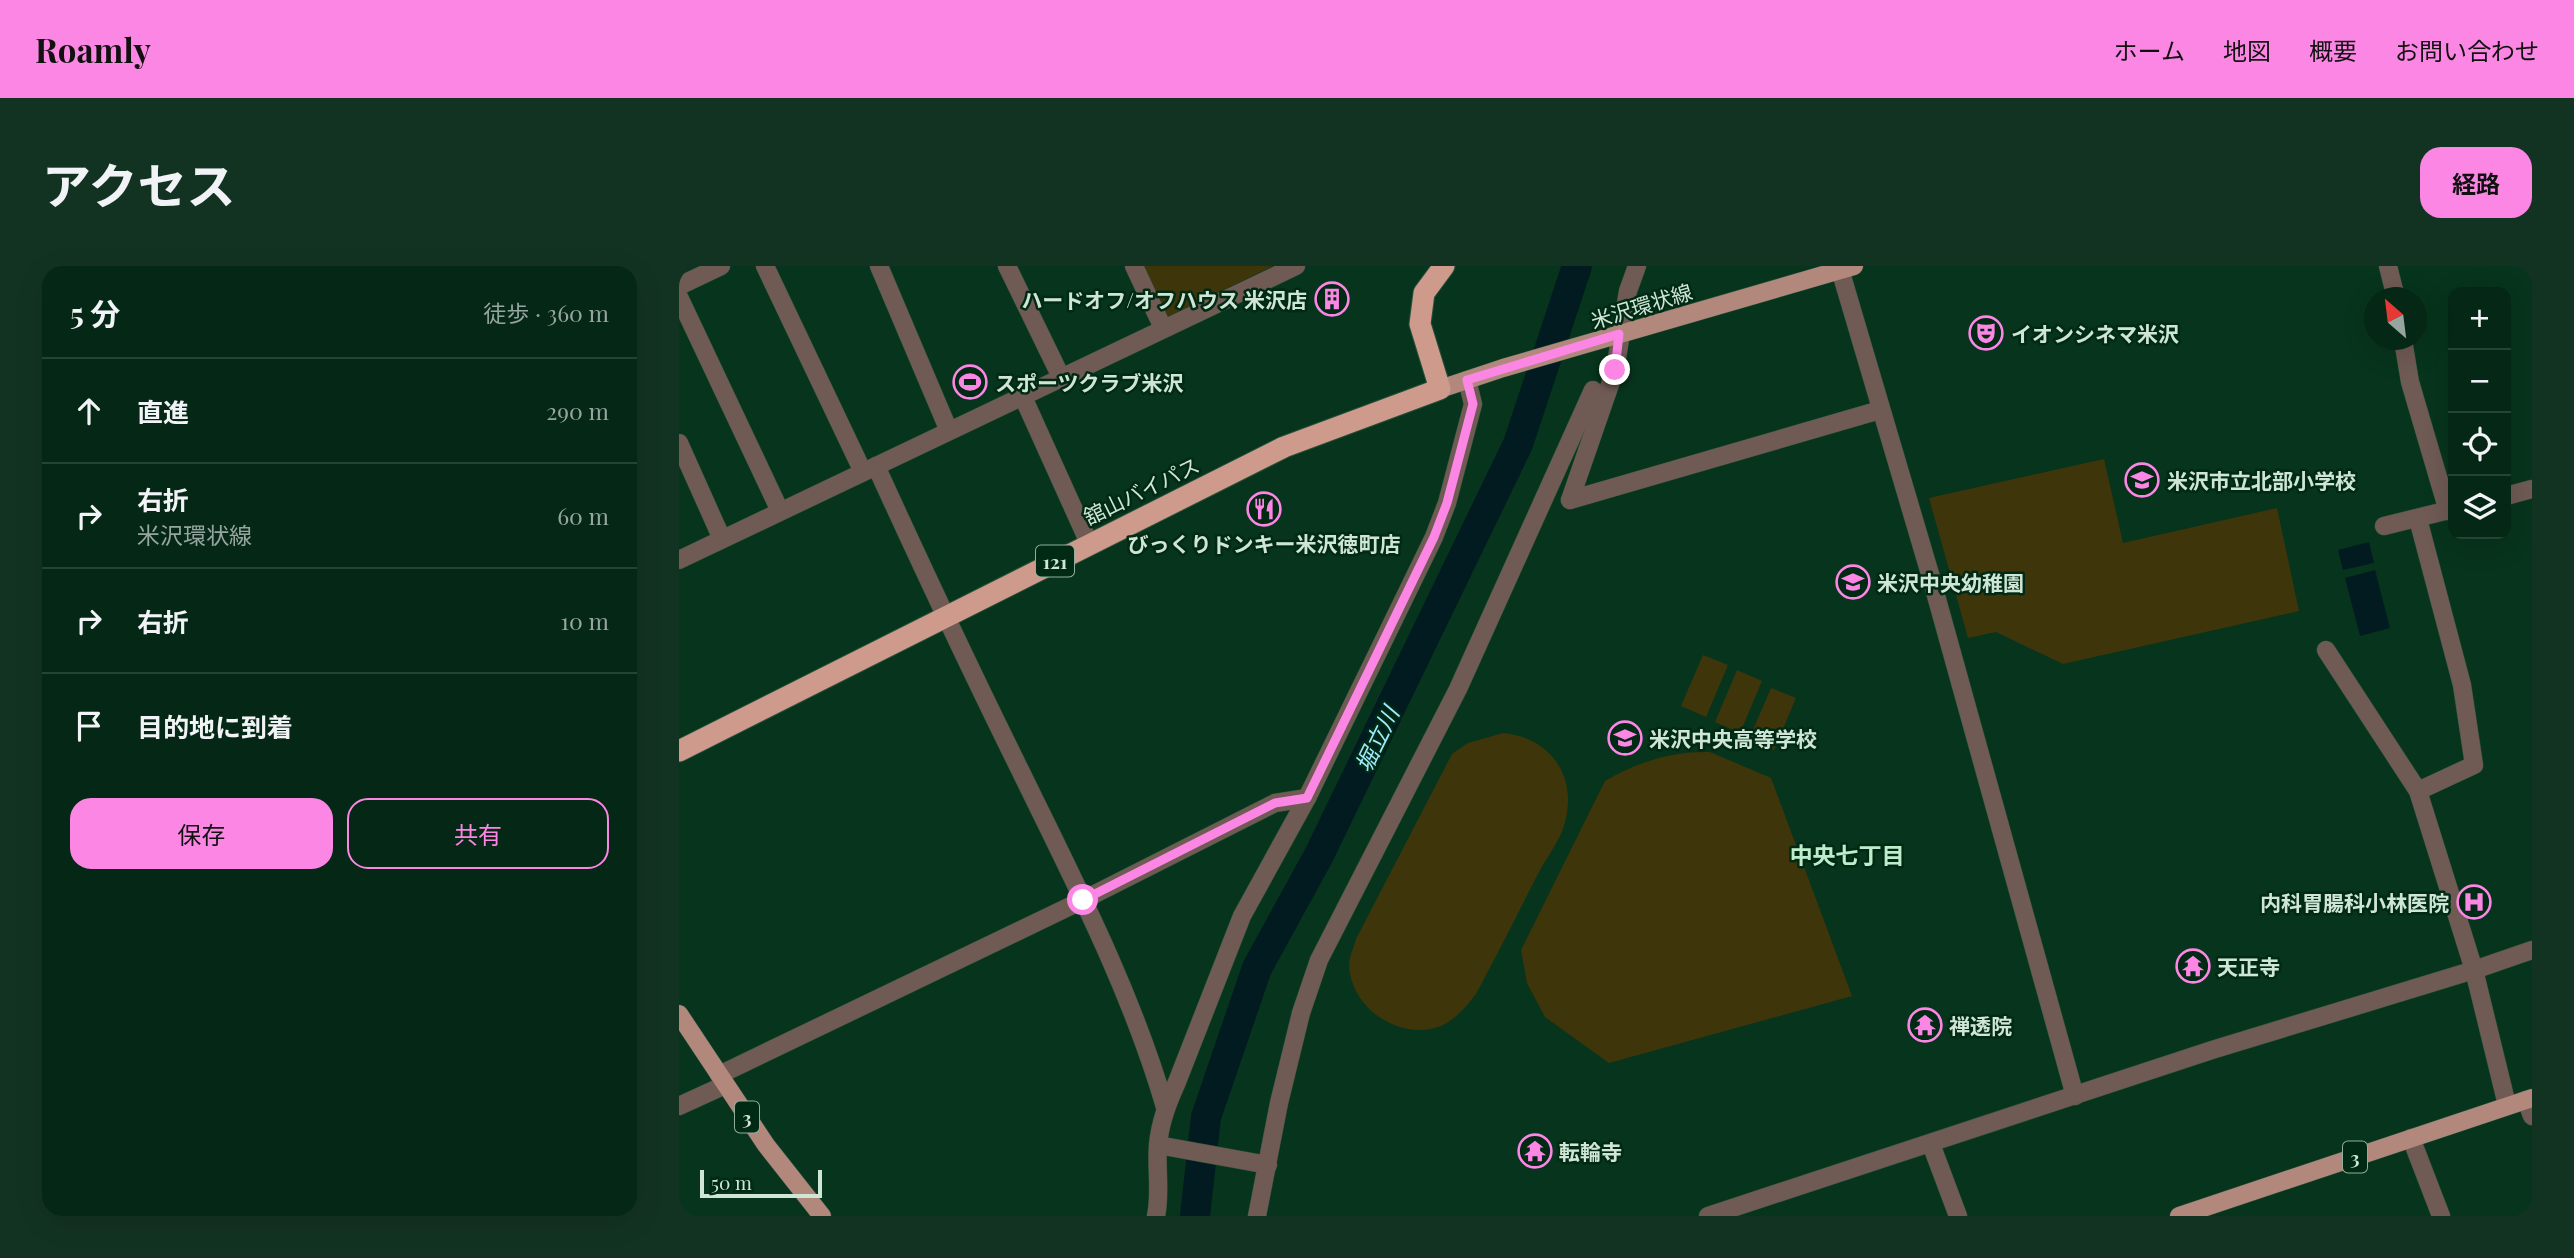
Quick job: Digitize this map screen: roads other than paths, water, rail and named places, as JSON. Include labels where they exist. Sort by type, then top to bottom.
[{"type":"highway","points":[[1440,389],[1420,324],[1424,293],[1444,266]]},
{"type":"highway","name":"舘山バイパス","points":[[679,751],[1285,446],[1440,389]]},
{"type":"main road","name":"米沢環状線","points":[[1440,389],[1844,267]]},
{"type":"main road","name":"3","points":[[679,1014],[766,1144],[821,1216]]},
{"type":"main road","name":"3","points":[[2179,1216],[2507,1105],[2530,1105]]},
{"type":"street","points":[[679,286],[721,266]]},
{"type":"street","points":[[765,266],[870,469],[1083,900],[1148,1048],[1165,1107],[1160,1196],[1156,1216]]},
{"type":"street","points":[[879,266],[949,431]]},
{"type":"street","points":[[1007,266],[1061,377]]},
{"type":"street","points":[[1135,266],[1163,328]]},
{"type":"street","points":[[679,559],[1296,266]]},
{"type":"street","points":[[1637,266],[1628,291],[1615,370],[1570,500],[1880,410]]},
{"type":"street","points":[[2388,266],[2393,287]]},
{"type":"street","points":[[1844,267],[1880,410],[1930,574],[2075,1096]]},
{"type":"street","points":[[679,297],[780,512]]},
{"type":"street","points":[[2405,350],[2410,382],[2448,504]]},
{"type":"street","points":[[1165,1107],[1178,1082],[1242,916],[1307,798],[1434,537],[1447,503],[1473,404],[1467,380]]},
{"type":"street","points":[[1257,1216],[1279,1103],[1301,1013],[1319,960],[1458,688],[1593,390]]},
{"type":"street","points":[[1023,397],[1089,543]]},
{"type":"street","points":[[679,443],[722,539]]},
{"type":"street","points":[[2511,495],[2532,489]]},
{"type":"street","points":[[2384,526],[2448,511]]},
{"type":"street","points":[[2418,519],[2462,685],[2475,765],[2419,791]]},
{"type":"street","points":[[2326,650],[2419,791],[2474,970],[2507,1105]]},
{"type":"street","points":[[679,1107],[722,1080],[1275,803],[1307,798]]},
{"type":"street","points":[[1708,1216],[2212,1049],[2532,950]]},
{"type":"street","points":[[2411,1138],[2441,1216]]},
{"type":"street","points":[[1931,1144],[1958,1216]]},
{"type":"street","points":[[1162,1146],[1268,1165]]},
{"type":"water","points":[[2369,542],[2374,563],[2343,570],[2338,550]]},
{"type":"water","points":[[2375,570],[2390,628],[2360,636],[2345,578]]},
{"type":"waterway","name":"堀立川","points":[[1195,1216],[1206,1117],[1257,968],[1319,855],[1518,444],[1577,266]]},
{"type":"place","name":"ハードオフ/オフハウス 米沢店","points":[[1332,299]]},
{"type":"place","name":"イオンシネマ米沢","points":[[1986,333]]},
{"type":"place","name":"スポーツクラブ米沢","points":[[970,382]]},
{"type":"place","name":"米沢市立北部小学校","points":[[2142,480]]},
{"type":"place","name":"びっくりドンキー米沢徳町店","points":[[1264,509]]},
{"type":"place","name":"米沢中央幼稚園","points":[[1853,582]]},
{"type":"place","name":"米沢中央高等学校","points":[[1625,738]]},
{"type":"place","name":"内科胃腸科小林医院","points":[[2474,902]]},
{"type":"place","name":"天正寺","points":[[2193,966]]},
{"type":"place","name":"禅透院","points":[[1925,1025]]},
{"type":"place","name":"転輪寺","points":[[1535,1151]]},
{"type":"district","name":"中央七丁目","points":[[1847,854]]}]
